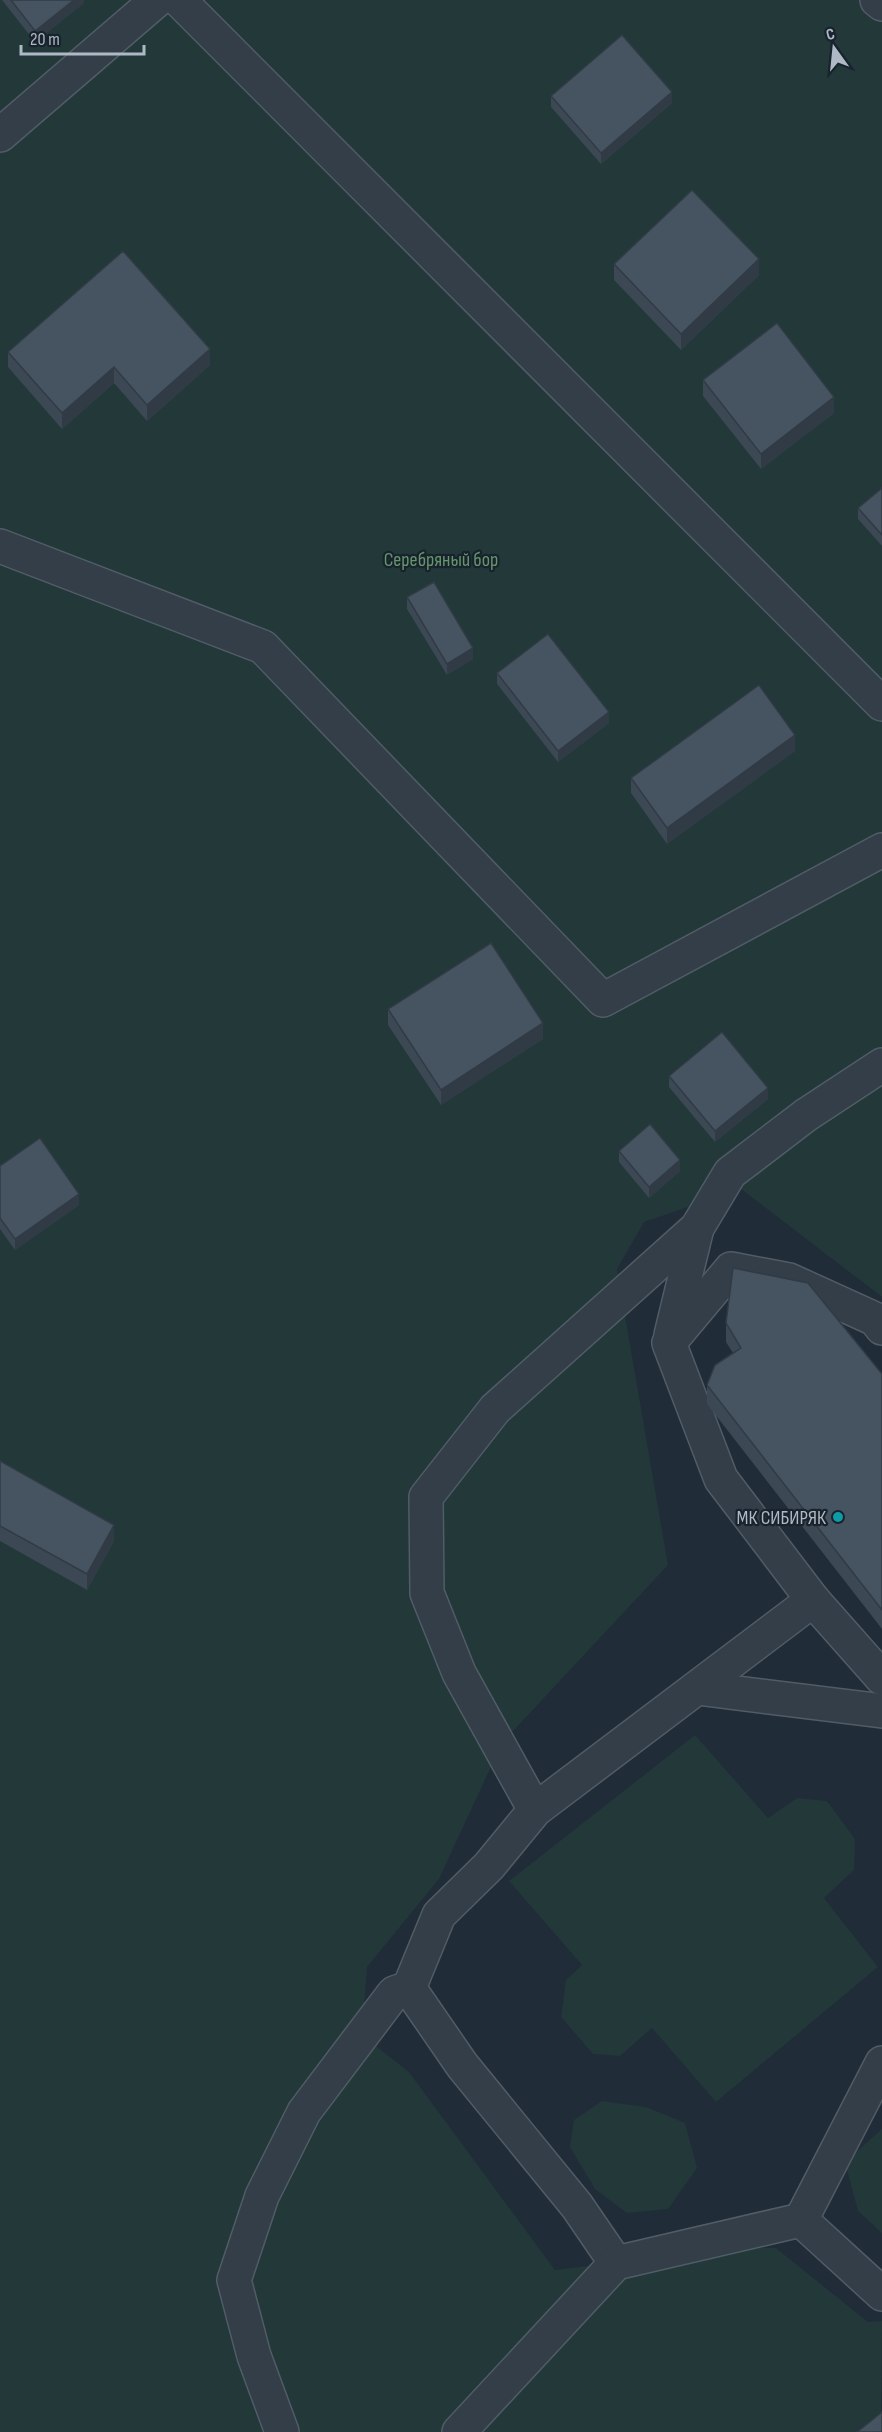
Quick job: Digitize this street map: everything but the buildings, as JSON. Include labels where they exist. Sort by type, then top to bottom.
[{"type":"street","points":[[0,135],[157,0]]},
{"type":"street","points":[[179,0],[882,704]]},
{"type":"street","points":[[877,0],[882,4]]},
{"type":"street","points":[[0,546],[263,647],[603,1000],[882,850]]},
{"type":"street","points":[[536,1810],[459,1673],[427,1593],[426,1497],[495,1409],[697,1228],[730,1173],[806,1115],[882,1065]]},
{"type":"street","points":[[697,1228],[669,1343],[721,1479],[813,1600],[882,1678]]},
{"type":"street","points":[[669,1343],[731,1269],[789,1280],[875,1319],[882,1328]]},
{"type":"street","points":[[410,1988],[439,1915],[489,1866],[536,1810],[813,1600]]},
{"type":"street","points":[[697,1688],[882,1711]]},
{"type":"street","points":[[410,1988],[462,2065],[577,2206],[616,2263]]},
{"type":"street","points":[[282,2432],[254,2356],[234,2280],[262,2196],[304,2112],[394,1993],[410,1988]]},
{"type":"street","points":[[459,2432],[616,2263],[801,2220],[882,2063]]},
{"type":"street","points":[[801,2220],[882,2294]]},
{"type":"green space","name":"Серебряный бор","points":[[0,0],[882,0],[882,1297],[741,1189],[644,1222],[617,1269],[668,1565],[502,1743],[439,1879],[367,1967],[362,2035],[409,2072],[555,2270],[734,2248],[776,2248],[868,2322],[882,2321],[881,2432],[0,2432]]},
{"type":"green space","points":[[695,1735],[768,1818],[797,1798],[827,1801],[855,1839],[854,1870],[824,1898],[878,1967],[716,2102],[652,2028],[620,2056],[593,2054],[561,2017],[566,1980],[582,1965],[509,1881]]},
{"type":"green space","points":[[602,2101],[646,2107],[685,2123],[697,2168],[668,2209],[627,2213],[595,2189],[570,2147],[574,2120]]},
{"type":"green space","points":[[882,2129],[882,2233],[858,2211],[845,2162]]},
{"type":"place","name":"МК СИБИРЯК","points":[[838,1517]]}]
